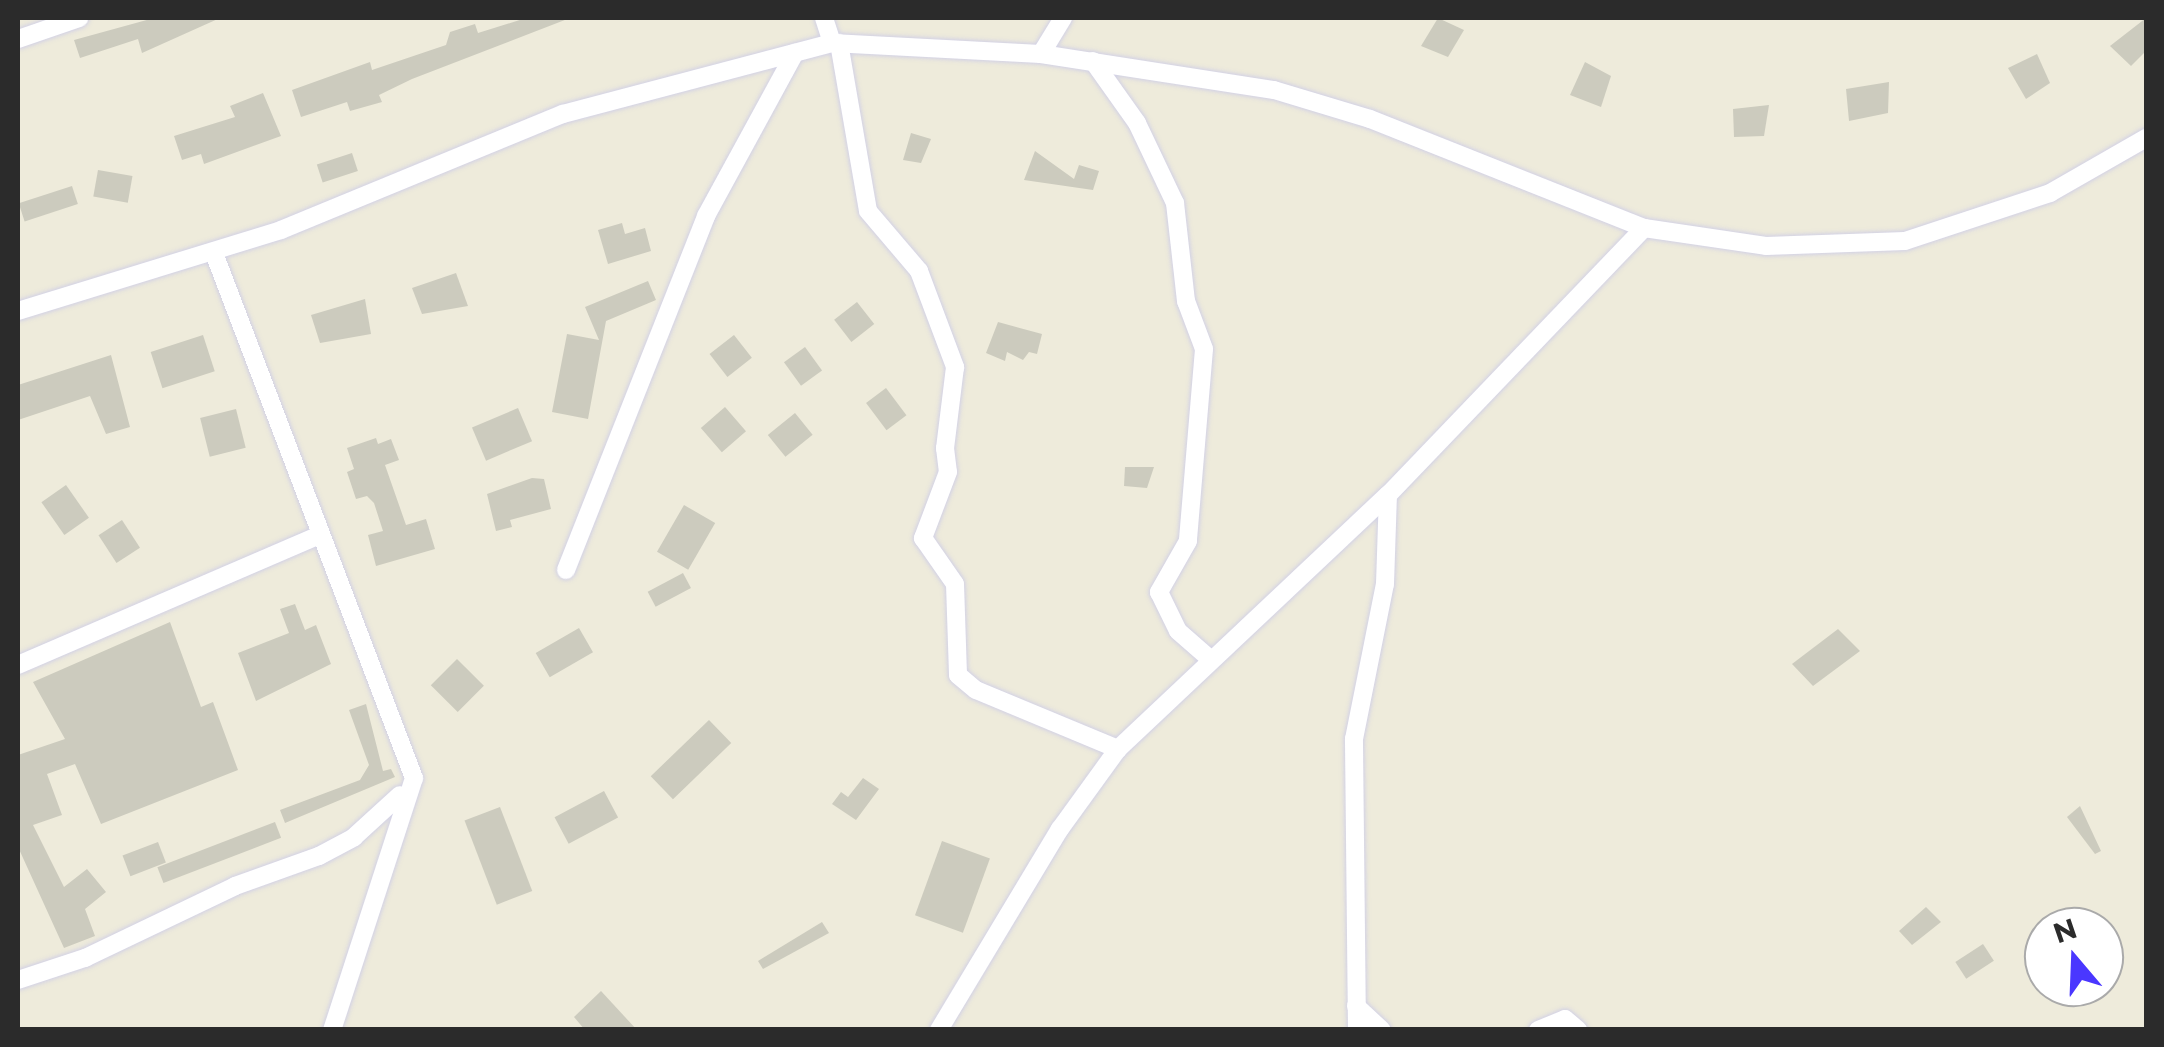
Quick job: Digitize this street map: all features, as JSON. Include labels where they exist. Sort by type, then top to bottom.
[{"type":"street","points":[[18,39],[79,18]]},
{"type":"street","points":[[824,18],[836,43],[868,211],[919,272],[954,366],[945,448],[948,472],[923,538],[955,584],[958,674],[976,690],[1118,750]]},
{"type":"street","points":[[1041,54],[1064,18]]},
{"type":"street","points":[[18,311],[214,253],[411,181],[563,114],[836,43],[1041,54],[1211,77],[1338,109],[1644,228],[1766,246],[1905,240],[2050,194],[2146,138]]},
{"type":"street","points":[[566,570],[706,216],[795,53]]},
{"type":"street","points":[[1092,61],[1137,123],[1175,204],[1186,301],[1204,350],[1188,541],[1158,592],[1178,631],[1210,659]]},
{"type":"street","points":[[939,1030],[1060,828],[1118,750],[1388,495],[1644,228]]},
{"type":"street","points":[[214,253],[318,536],[414,778],[332,1030]]},
{"type":"street","points":[[1357,1030],[1354,739],[1385,584],[1388,495]]},
{"type":"street","points":[[18,665],[318,536]]},
{"type":"street","points":[[18,980],[85,958],[235,886],[319,856],[389,810],[414,778]]},
{"type":"street","points":[[1356,1006],[1382,1030]]},
{"type":"street","points":[[1538,1030],[1565,1019],[1578,1030]]},
{"type":"building","points":[[154,18],[220,18],[142,53],[138,39],[80,58],[74,40]]},
{"type":"building","points":[[526,18],[570,18],[412,79],[379,95],[382,102],[350,111],[347,102],[301,117],[292,90],[370,62],[372,70],[446,45],[450,32],[475,24],[478,33]]},
{"type":"building","points":[[1438,18],[1464,30],[1448,57],[1421,46]]},
{"type":"building","points":[[2146,18],[2146,51],[2131,66],[2110,46]]},
{"type":"building","points":[[2037,54],[2050,83],[2026,99],[2008,68]]},
{"type":"building","points":[[1585,62],[1611,76],[1601,107],[1570,95]]},
{"type":"building","points":[[1889,82],[1888,113],[1849,121],[1846,89]]},
{"type":"building","points":[[263,93],[281,136],[204,164],[201,154],[182,160],[174,136],[235,117],[230,106]]},
{"type":"building","points":[[1769,105],[1764,136],[1734,137],[1733,109]]},
{"type":"building","points":[[911,133],[931,139],[921,163],[903,160]]},
{"type":"building","points":[[1035,151],[1074,179],[1079,165],[1099,171],[1093,190],[1024,180]]},
{"type":"building","points":[[352,153],[358,171],[323,183],[317,164]]},
{"type":"building","points":[[98,170],[132,176],[128,203],[93,197]]},
{"type":"building","points":[[72,186],[78,204],[25,221],[19,203]]},
{"type":"building","points":[[622,223],[625,234],[645,228],[651,251],[608,264],[598,230]]},
{"type":"building","points":[[456,273],[468,306],[422,314],[412,288]]},
{"type":"building","points":[[648,281],[656,300],[606,321],[588,419],[552,412],[567,334],[599,340],[585,307]]},
{"type":"building","points":[[365,299],[371,334],[320,343],[311,315]]},
{"type":"building","points":[[857,302],[874,324],[851,342],[834,320]]},
{"type":"building","points":[[998,322],[1042,334],[1037,354],[1029,352],[1023,360],[1007,352],[1005,361],[986,353]]},
{"type":"building","points":[[203,335],[215,371],[162,388],[151,352]]},
{"type":"building","points":[[734,335],[752,358],[727,377],[710,354]]},
{"type":"building","points":[[805,347],[822,370],[801,386],[784,362]]},
{"type":"building","points":[[111,355],[130,427],[106,434],[90,396],[18,420],[18,385]]},
{"type":"building","points":[[886,388],[906,415],[886,430],[866,403]]},
{"type":"building","points":[[725,407],[746,431],[722,452],[701,428]]},
{"type":"building","points":[[518,408],[532,441],[486,461],[472,428]]},
{"type":"building","points":[[236,409],[246,448],[210,457],[200,418]]},
{"type":"building","points":[[795,413],[813,435],[785,457],[768,435]]},
{"type":"building","points":[[376,438],[378,444],[391,439],[399,460],[385,465],[406,525],[426,519],[435,549],[376,566],[368,535],[383,531],[374,503],[367,496],[356,499],[347,472],[354,469],[347,448]]},
{"type":"building","points":[[1125,467],[1154,467],[1147,488],[1124,486]]},
{"type":"building","points":[[532,478],[544,479],[551,509],[510,520],[512,527],[496,531],[487,494]]},
{"type":"building","points":[[66,485],[89,518],[64,535],[41,502]]},
{"type":"building","points":[[684,505],[715,523],[688,570],[657,552]]},
{"type":"building","points":[[122,520],[140,548],[116,563],[99,535]]},
{"type":"building","points":[[683,573],[691,588],[656,607],[648,592]]},
{"type":"building","points":[[295,604],[305,630],[316,625],[331,664],[256,701],[238,653],[289,633],[280,609]]},
{"type":"building","points":[[170,622],[201,707],[213,702],[238,770],[101,824],[75,764],[47,774],[62,815],[33,825],[64,887],[87,869],[106,892],[85,909],[95,936],[64,948],[18,847],[18,755],[65,739],[33,682]]},
{"type":"building","points":[[579,628],[593,652],[550,677],[536,653]]},
{"type":"building","points":[[1838,629],[1860,651],[1813,686],[1792,664]]},
{"type":"building","points":[[457,659],[484,686],[458,712],[431,685]]},
{"type":"building","points":[[366,704],[383,771],[391,769],[395,777],[285,823],[280,810],[360,780],[369,765],[349,710]]},
{"type":"building","points":[[709,720],[731,743],[673,799],[651,776]]},
{"type":"building","points":[[863,778],[879,789],[856,820],[832,804],[841,792],[848,797]]},
{"type":"building","points":[[604,791],[618,817],[569,844],[555,817]]},
{"type":"building","points":[[2080,806],[2101,851],[2095,854],[2067,817]]},
{"type":"building","points":[[500,807],[532,891],[497,905],[465,821]]},
{"type":"building","points":[[275,822],[281,838],[163,883],[157,867]]},
{"type":"building","points":[[942,841],[990,858],[963,933],[915,915]]},
{"type":"building","points":[[158,842],[166,863],[130,876],[123,856]]},
{"type":"building","points":[[1926,907],[1941,922],[1912,945],[1899,931]]},
{"type":"building","points":[[822,922],[829,933],[763,969],[758,961]]},
{"type":"building","points":[[1983,944],[1994,961],[1966,979],[1955,962]]},
{"type":"building","points":[[601,991],[637,1030],[585,1030],[574,1017]]}]
